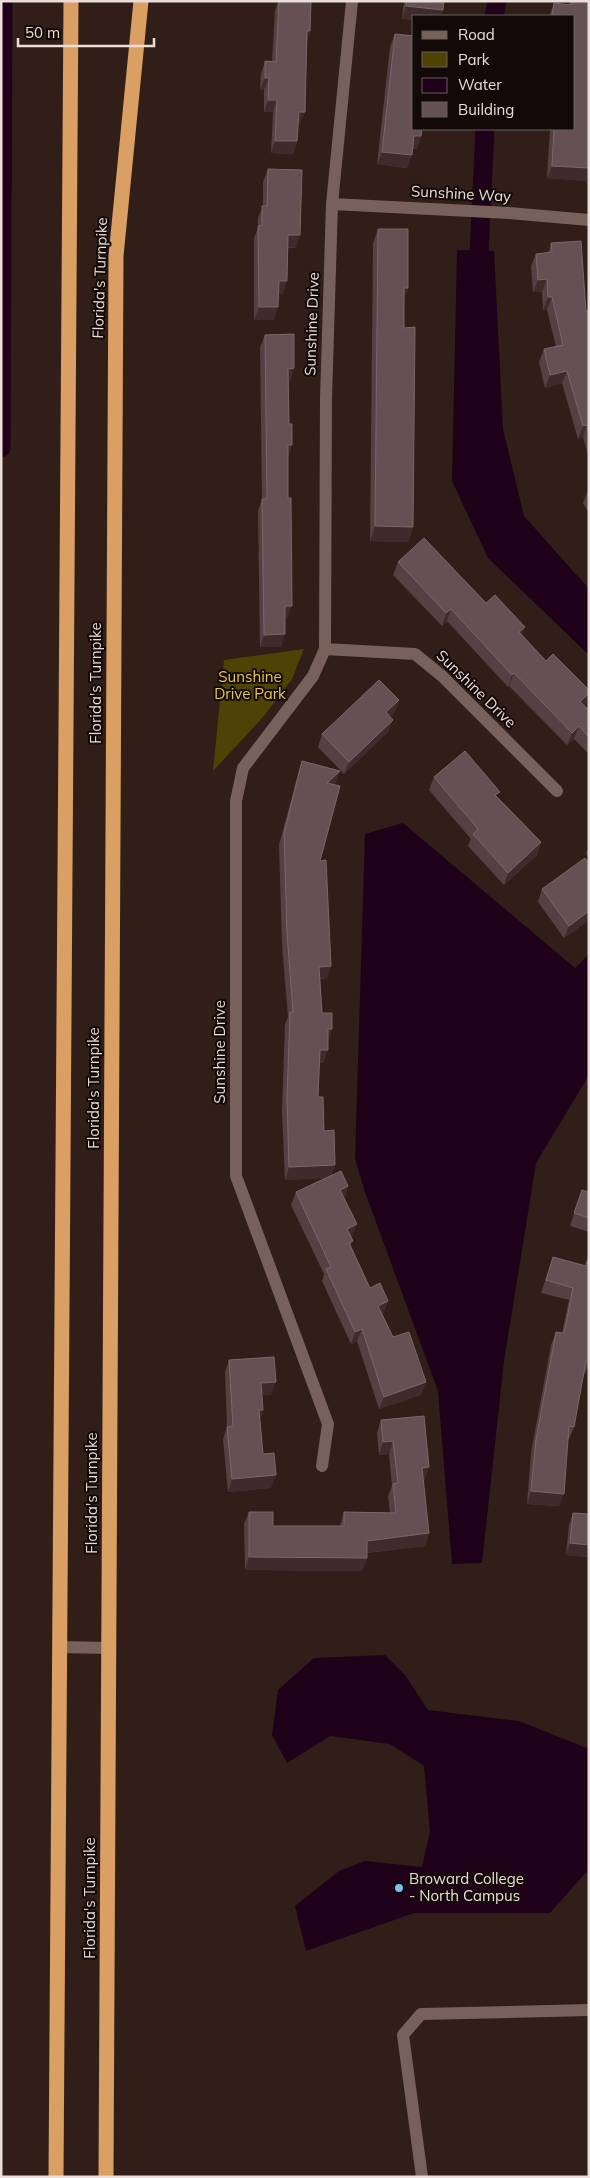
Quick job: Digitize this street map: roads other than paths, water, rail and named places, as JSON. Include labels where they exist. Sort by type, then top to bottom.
[{"type":"highway","name":"Florida's Turnpike","points":[[56,2177],[71,1]]},
{"type":"highway","name":"Florida's Turnpike","points":[[106,2177],[116,256],[141,1]]},
{"type":"street","name":"Sunshine Drive","points":[[322,1466],[328,1424],[236,1176],[236,801],[242,768],[313,676],[325,649],[326,398],[332,204],[352,1]]},
{"type":"street","name":"Sunshine Way","points":[[332,204],[508,213],[589,220]]},
{"type":"street","name":"Sunshine Drive","points":[[325,649],[414,654],[442,676],[557,791]]},
{"type":"street","points":[[59,1647],[108,1648]]},
{"type":"street","points":[[422,2177],[403,2035],[421,2014],[589,2010]]},
{"type":"water","points":[[457,250],[494,251],[503,429],[524,516],[589,589],[589,655],[488,558],[452,481]]},
{"type":"water","points":[[403,823],[575,968],[589,954],[589,1075],[536,1163],[504,1361],[482,1563],[452,1564],[438,1391],[365,1192],[355,1159],[365,834]]},
{"type":"water","points":[[385,1655],[405,1675],[428,1710],[519,1721],[589,1749],[589,1869],[550,1913],[414,1913],[306,1951],[295,1906],[339,1871],[365,1861],[422,1867],[430,1831],[424,1766],[390,1744],[330,1736],[287,1763],[272,1735],[278,1690],[314,1658]]},
{"type":"waterway","points":[[1,448],[3,1]]},
{"type":"waterway","points":[[494,15],[497,1]]},
{"type":"waterway","points":[[478,275],[485,130]]},
{"type":"place","name":"Broward College - North Campus","points":[[399,1888]]},
{"type":"park label","name":"Sunshine Drive Park","points":[[250,686]]}]
